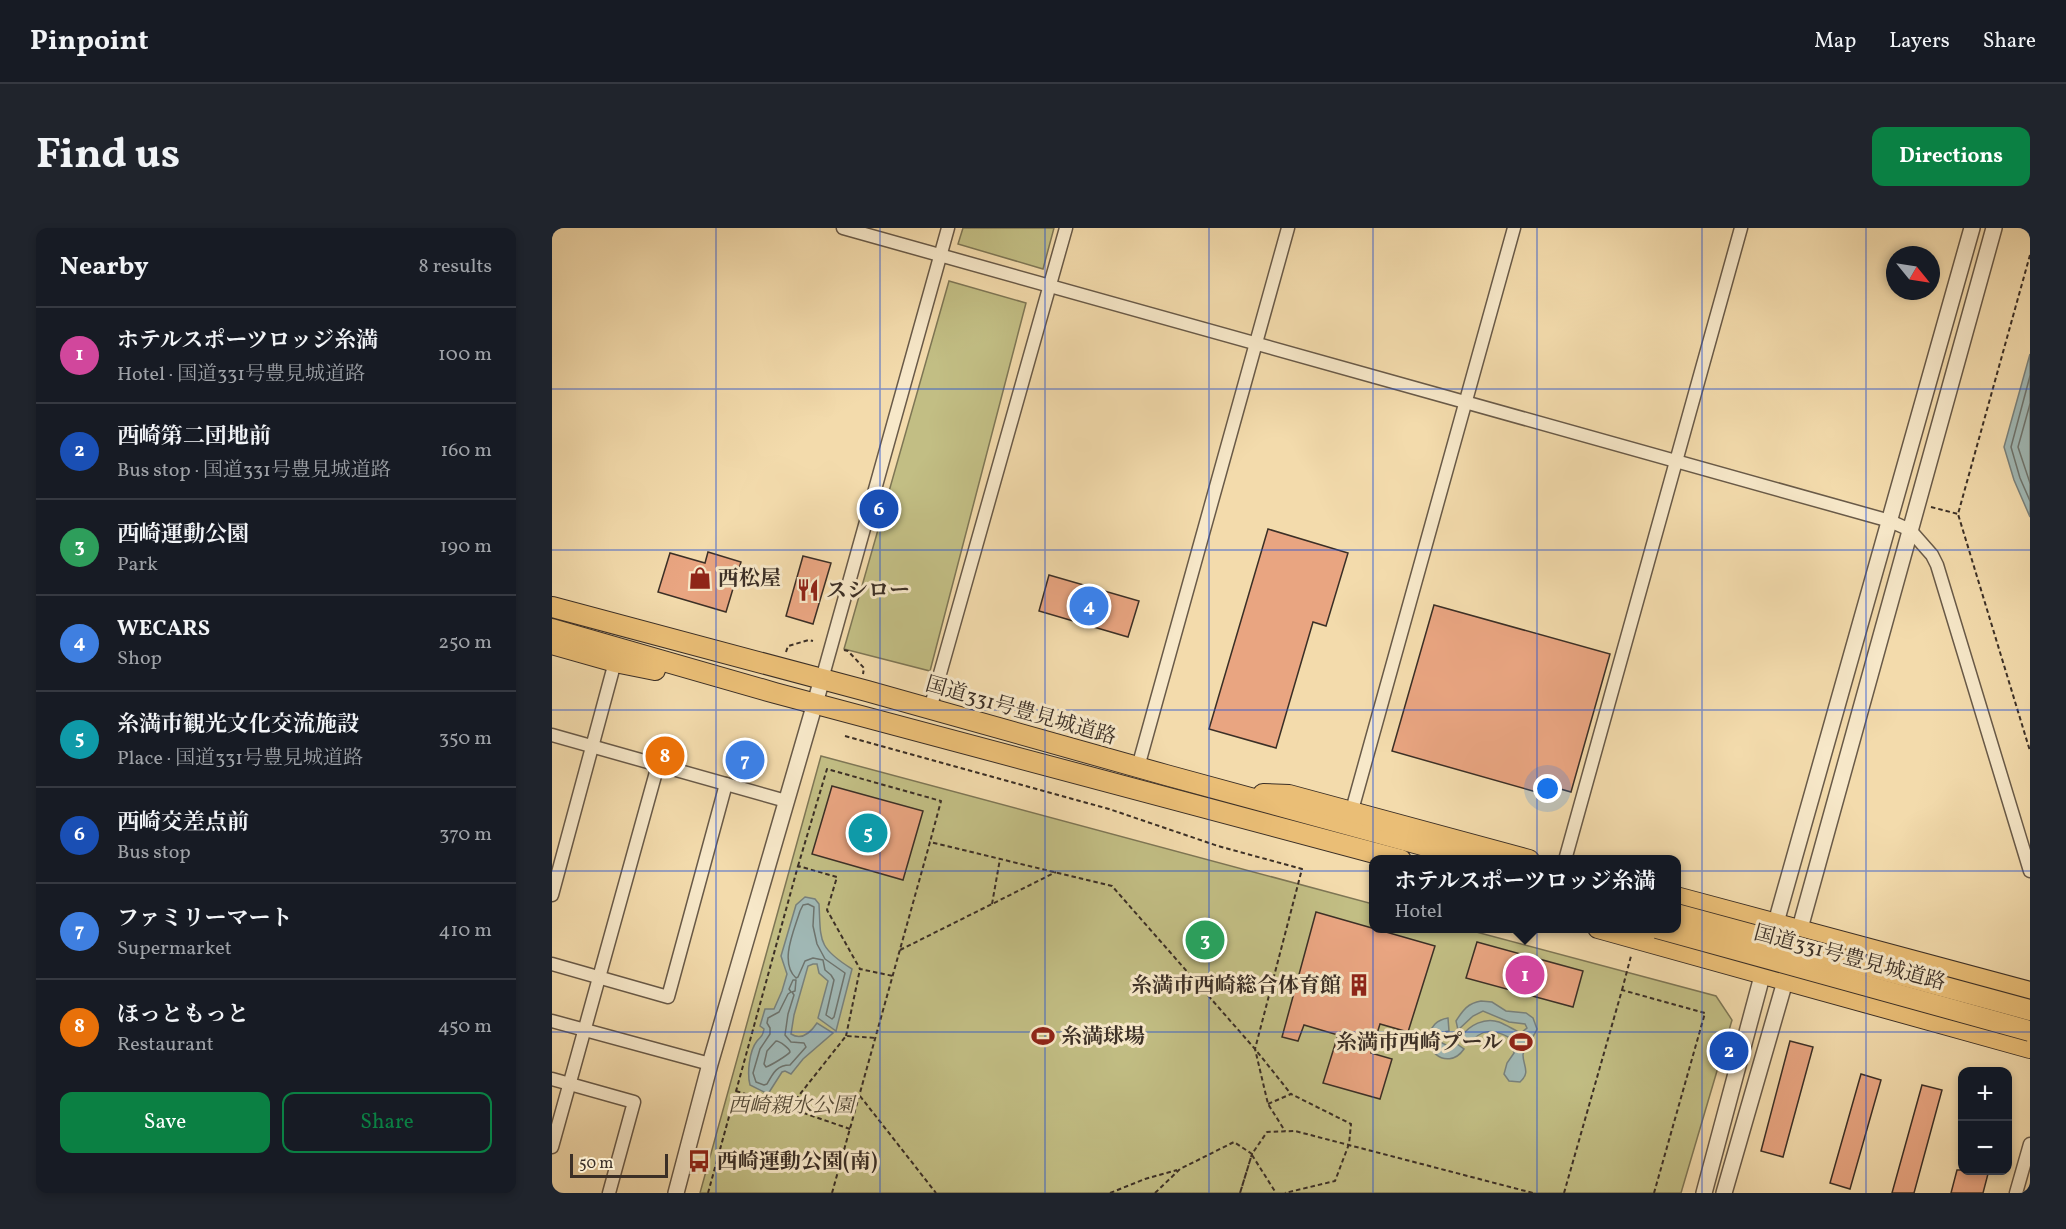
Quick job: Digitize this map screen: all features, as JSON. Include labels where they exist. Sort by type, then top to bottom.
[{"type":"highway","points":[[552,595],[632,624],[642,632]]},
{"type":"highway","name":"国道331号豊見城道路","points":[[552,607],[1459,855]]},
{"type":"highway","points":[[552,629],[622,656]]},
{"type":"highway","points":[[552,644],[622,656]]},
{"type":"highway","name":"国道331号豊見城道路","points":[[622,656],[657,670],[702,673],[1382,855]]},
{"type":"highway","points":[[1236,794],[1289,795],[1352,810],[1510,855]]},
{"type":"highway","points":[[1215,810],[1246,831],[1369,865]]},
{"type":"highway","points":[[1681,898],[2027,990]]},
{"type":"highway","name":"国道331号豊見城道路","points":[[1681,915],[2030,1010]]},
{"type":"highway","points":[[1616,933],[2030,1048]]},
{"type":"highway","name":"国道331号豊見城道路","points":[[1675,933],[2030,1031]]},
{"type":"street","points":[[843,228],[1890,521],[1910,530],[1932,555],[1937,565],[2030,871]]},
{"type":"street","points":[[676,1193],[710,1065],[822,679],[948,228]]},
{"type":"street","points":[[930,709],[1066,228]]},
{"type":"street","points":[[1138,767],[1288,228]]},
{"type":"street","points":[[1352,810],[1514,228]]},
{"type":"street","points":[[1566,855],[1741,228]]},
{"type":"street","points":[[1704,1193],[1776,924],[1972,228]]},
{"type":"street","points":[[1724,1193],[1786,980],[1994,228]]},
{"type":"street","points":[[552,895],[592,747],[622,656]]},
{"type":"street","points":[[552,735],[786,801]]},
{"type":"street","points":[[552,1147],[658,765]]},
{"type":"street","points":[[552,964],[668,997],[726,784]]},
{"type":"street","points":[[552,1021],[710,1065]]},
{"type":"street","points":[[552,1079],[634,1102],[609,1193]]},
{"type":"street","points":[[2016,1193],[2030,1144]]},
{"type":"path","points":[[2030,255],[1958,514],[2030,751]]},
{"type":"path","points":[[1928,506],[1958,514]]},
{"type":"path","points":[[784,658],[788,646],[813,641]]},
{"type":"path","points":[[838,648],[848,651],[864,668],[860,681]]},
{"type":"path","points":[[845,736],[1109,809],[1218,846],[1302,869],[1254,1049],[1268,1104],[1285,1131]]},
{"type":"path","points":[[708,1193],[826,770],[941,801],[832,1193]]},
{"type":"path","points":[[930,842],[1112,886],[1291,1094],[1351,1124],[1349,1144],[1335,1181],[1285,1193]]},
{"type":"path","points":[[992,904],[1000,859]]},
{"type":"path","points":[[789,1108],[846,1036],[860,969],[827,910],[837,877],[798,866]]},
{"type":"path","points":[[900,950],[1056,872]]},
{"type":"path","points":[[1564,1193],[1631,956]]},
{"type":"path","points":[[860,969],[893,976]]},
{"type":"path","points":[[1622,990],[1705,1013],[1654,1193]]},
{"type":"path","points":[[846,1036],[876,1038]]},
{"type":"path","points":[[736,1091],[850,1129]]},
{"type":"path","points":[[1268,1104],[1291,1094]]},
{"type":"path","points":[[860,1096],[936,1193]]},
{"type":"path","points":[[1240,1193],[1252,1154],[1267,1132],[1294,1131],[1533,1193]]},
{"type":"path","points":[[1110,1193],[1145,1179],[1180,1169],[1234,1142],[1252,1154],[1276,1193]]},
{"type":"path","points":[[1155,1193],[1180,1169]]},
{"type":"green space","points":[[963,228],[1054,228],[1043,269],[958,244]]},
{"type":"green space","points":[[949,281],[1026,303],[930,671],[844,649]]},
{"type":"green space","name":"西崎親水公園","points":[[821,756],[1369,903],[1369,933],[1480,933],[1716,996],[1732,1020],[1681,1193],[700,1193]]},
{"type":"water","points":[[2030,354],[2030,517],[2014,480],[2004,447]]},
{"type":"water","points":[[805,897],[815,899],[819,904],[821,935],[827,949],[852,969],[836,1031],[818,1018],[828,981],[819,973],[817,964],[808,966],[791,1034],[802,1036],[817,1023],[833,1033],[803,1059],[791,1074],[782,1072],[768,1094],[750,1085],[750,1056],[754,1045],[763,1034],[764,1029],[760,1026],[765,1009],[774,1009],[782,991],[787,974],[781,956],[796,905]]},
{"type":"water","name":"糸満市西崎プール","points":[[1481,1001],[1492,1002],[1506,1011],[1526,1013],[1533,1018],[1537,1029],[1524,1051],[1526,1072],[1520,1082],[1509,1081],[1504,1074],[1507,1063],[1514,1053],[1510,1038],[1499,1033],[1488,1032],[1479,1035],[1470,1044],[1461,1037],[1473,1026],[1483,1021],[1499,1022],[1521,1033],[1527,1028],[1525,1024],[1509,1022],[1483,1011],[1473,1016],[1458,1030],[1456,1021],[1461,1014],[1469,1005]]},
{"type":"water","points":[[1448,1018],[1449,1031],[1444,1032],[1440,1037],[1442,1043],[1450,1047],[1457,1044],[1464,1049],[1457,1056],[1449,1059],[1436,1054],[1429,1041],[1430,1032],[1435,1024]]},
{"type":"building","points":[[1268,529],[1348,553],[1326,626],[1313,622],[1276,748],[1209,729]]},
{"type":"building","name":"西松屋","points":[[708,552],[741,562],[726,612],[658,592],[670,553],[705,563]]},
{"type":"building","name":"スシロー","points":[[803,556],[831,563],[813,624],[786,616]]},
{"type":"building","points":[[1049,575],[1139,601],[1128,637],[1039,611]]},
{"type":"building","points":[[1434,605],[1610,654],[1571,792],[1550,786],[1547,795],[1392,751]]},
{"type":"building","points":[[739,741],[760,747],[751,778],[731,772]]},
{"type":"building","points":[[832,786],[923,811],[903,880],[812,854]]},
{"type":"building","name":"糸満市西崎総合体育館","points":[[1316,912],[1369,927],[1369,933],[1390,933],[1435,946],[1408,1032],[1380,1024],[1371,1053],[1392,1059],[1380,1099],[1323,1083],[1338,1035],[1304,1025],[1298,1041],[1282,1037]]},
{"type":"building","points":[[1477,942],[1583,971],[1573,1007],[1466,978]]},
{"type":"building","points":[[1790,1041],[1813,1047],[1783,1157],[1761,1151]]},
{"type":"building","points":[[1861,1074],[1881,1080],[1850,1189],[1830,1183]]},
{"type":"building","points":[[1922,1085],[1942,1090],[1914,1193],[1892,1193]]},
{"type":"building","points":[[1957,1170],[1958,1175],[1988,1175],[1983,1193],[1951,1193]]},
{"type":"place","name":"西崎交差点前","points":[[879,509]]},
{"type":"place","name":"西松屋","points":[[700,578]]},
{"type":"place","name":"スシロー","points":[[808,590]]},
{"type":"place","name":"WECARS","points":[[1089,606]]},
{"type":"place","name":"ほっともっと","points":[[665,756]]},
{"type":"place","name":"ファミリーマート","points":[[745,760]]},
{"type":"place","name":"糸満市観光文化交流施設","points":[[868,833]]},
{"type":"place","name":"西崎運動公園","points":[[1205,940]]},
{"type":"place","name":"ホテルスポーツロッジ糸満","points":[[1525,975]]},
{"type":"place","name":"糸満市西崎総合体育館","points":[[1359,985]]},
{"type":"place","name":"糸満球場","points":[[1043,1036]]},
{"type":"place","name":"糸満市西崎プール","points":[[1521,1042]]},
{"type":"place","name":"西崎第二団地前","points":[[1729,1051]]},
{"type":"place","name":"西崎運動公園(南)","points":[[699,1161]]}]
